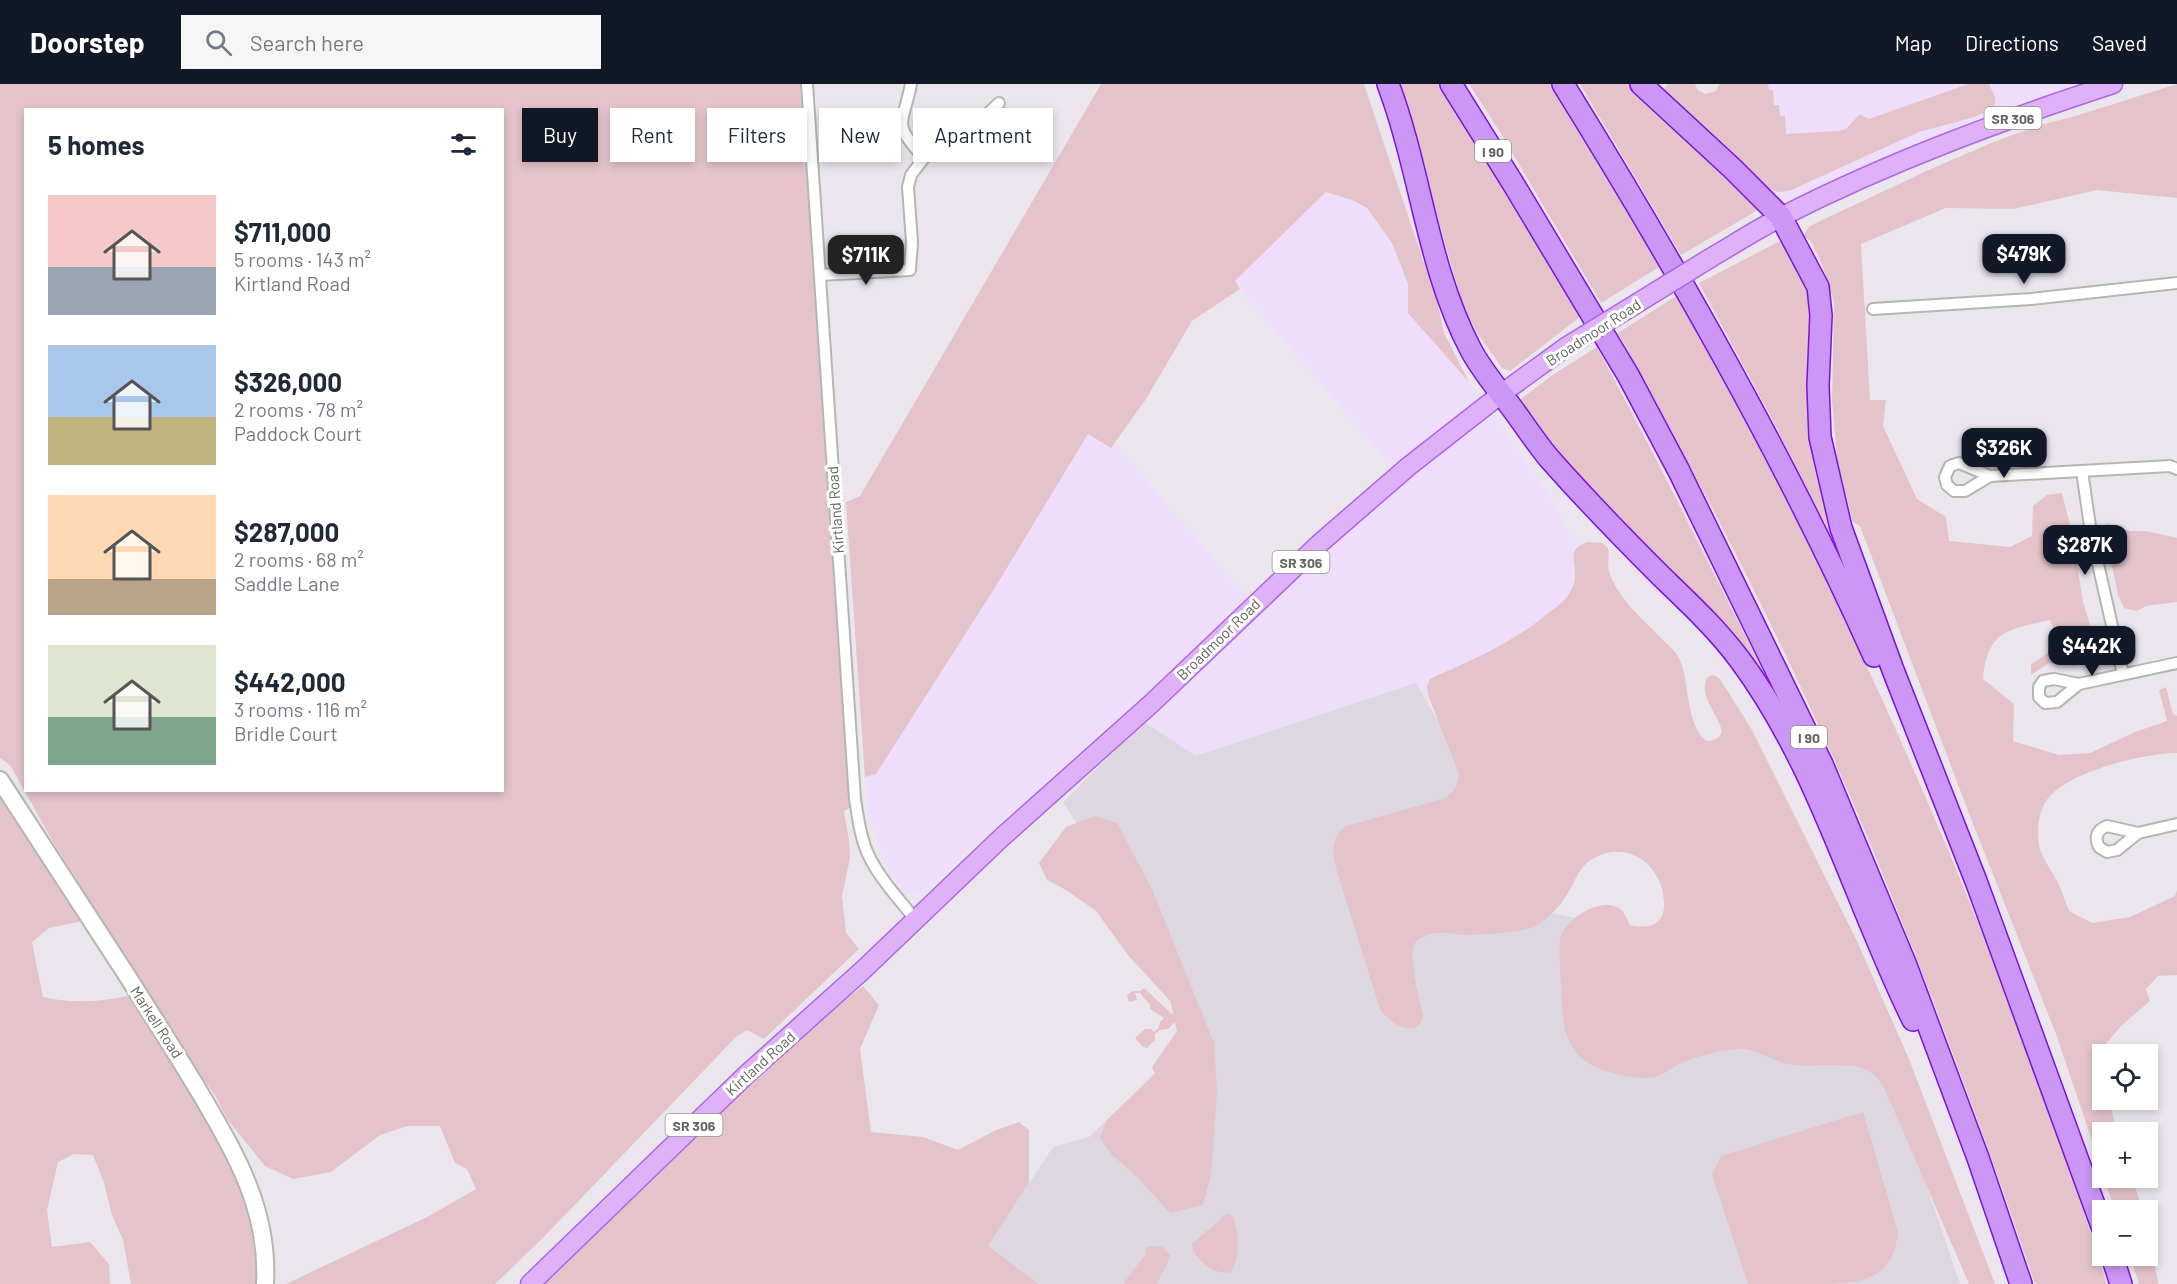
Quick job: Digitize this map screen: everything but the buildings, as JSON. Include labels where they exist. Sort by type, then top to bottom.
[{"type":"highway","points":[[1388,84],[1414,170],[1431,243],[1450,307],[1472,353],[1547,455],[1662,577],[1691,603],[1757,684],[1787,733],[1808,774],[1893,978],[1963,1119]]},
{"type":"highway","name":"I 90","points":[[1451,84],[1614,350],[1679,471],[1822,764],[1905,963],[2021,1284]]},
{"type":"highway","points":[[1563,84],[1686,292],[1762,429],[1838,576],[1976,881]]},
{"type":"highway","points":[[1641,84],[1781,217],[1818,287],[1821,315],[1818,386],[1820,437],[1841,528],[1893,670],[1976,881],[2092,1200]]},
{"type":"highway","points":[[2115,1266],[2121,1284]]},
{"type":"main road","name":"Broadmoor Road","points":[[1152,703],[1319,544],[1409,466],[1501,394],[1566,347],[1781,217],[1914,156],[2011,118],[2113,84]]},
{"type":"main road","name":"Kirtland Road","points":[[530,1284],[747,1074],[863,970],[1000,839],[1152,703]]},
{"type":"street","name":"Kirtland Road","points":[[807,84],[855,798],[860,828],[868,853],[883,879],[915,919]]},
{"type":"street","points":[[911,84],[902,117],[902,127],[905,136],[913,145]]},
{"type":"street","points":[[994,108],[999,103]]},
{"type":"street","points":[[820,275],[910,270],[912,242],[908,187],[915,168],[920,162]]},
{"type":"street","points":[[1873,309],[2031,299],[2177,283]]},
{"type":"street","points":[[1990,476],[2175,465]]},
{"type":"street","points":[[2082,471],[2091,533],[2122,674]]},
{"type":"street","points":[[2079,684],[2177,663]]},
{"type":"street","name":"Markell Road","points":[[0,780],[178,1055],[238,1159],[254,1196],[259,1219],[265,1254],[265,1284]]},
{"type":"street","points":[[2138,833],[2177,824]]},
{"type":"shaded area","points":[[0,84],[800,84],[802,108],[707,108],[707,162],[806,162],[852,807],[844,811],[850,858],[842,896],[846,933],[859,949],[764,1039],[747,1030],[736,1037],[542,1239],[495,1284],[286,1284],[429,1216],[476,1189],[467,1169],[455,1163],[440,1126],[407,1126],[380,1135],[331,1172],[293,1179],[265,1166],[227,1119],[215,1095],[188,1059],[53,842],[25,792],[504,792],[504,108],[24,108],[24,790],[10,765],[0,758]]},
{"type":"shaded area","points":[[1101,84],[1364,84],[1438,305],[1444,333],[1469,382],[1408,313],[1408,284],[1392,243],[1367,208],[1352,200],[1326,192],[1235,281],[1240,289],[1192,321],[1146,399],[1111,448],[1088,434],[996,586],[876,774],[865,777],[846,502],[860,496]]},
{"type":"shaded area","points":[[1395,84],[1441,84],[1580,317],[1510,371],[1502,368],[1476,331],[1463,306],[1429,187]]},
{"type":"shaded area","points":[[1469,84],[1551,84],[1589,144],[1659,267],[1601,303]]},
{"type":"shaded area","points":[[1580,84],[1631,84],[1756,203],[1758,210],[1681,255]]},
{"type":"shaded area","points":[[1668,84],[1695,84],[1698,90],[1705,94],[1716,91],[1719,84],[1768,84],[1769,90],[1773,90],[1774,105],[1779,105],[1780,116],[1785,116],[1786,134],[1839,131],[1846,129],[1860,114],[1869,119],[1968,84],[1989,84],[1995,101],[1990,110],[1982,114],[1919,132],[1789,191],[1777,192],[1763,185],[1663,90]]},
{"type":"shaded area","points":[[1758,84],[2104,84],[1780,203]]},
{"type":"shaded area","points":[[2177,84],[2177,198],[2097,190],[2013,209],[1946,208],[1861,244],[1870,400],[1886,400],[1883,426],[1917,499],[1946,517],[1949,541],[2010,547],[2032,536],[2033,506],[2047,495],[2062,493],[2072,534],[2083,602],[2089,621],[2093,655],[2074,666],[2049,663],[2031,675],[2031,664],[2047,654],[2058,639],[2050,620],[2011,630],[1995,642],[1985,663],[1983,679],[2014,704],[2013,741],[2059,755],[2090,753],[2135,732],[2167,721],[2159,690],[2166,687],[2173,714],[2177,716],[2177,753],[2128,760],[2074,779],[2049,797],[2039,820],[2040,850],[2059,885],[2069,911],[2092,923],[2130,917],[2175,896],[2177,890],[2177,975],[2158,976],[2146,989],[2150,1001],[2121,1026],[2106,1044],[2092,1044],[2092,1110],[2112,1110],[2114,1122],[2092,1122],[2092,1140],[2056,1034],[1968,811],[1860,526],[1853,522],[1837,459],[1832,400],[1834,302],[1822,264],[1810,240],[1805,238],[1804,234],[1810,226],[1933,168],[2040,125]]},
{"type":"shaded area","points":[[1326,191],[1367,208],[1392,243],[1408,284],[1409,313],[1483,400],[1542,485],[1578,546],[1574,553],[1573,564],[1576,575],[1566,599],[1528,630],[1427,687],[1428,695],[1423,696],[1415,683],[1196,756],[1154,731],[1127,710],[922,893],[904,894],[879,849],[870,815],[865,777],[876,774],[996,586],[1088,434],[1110,447],[1114,442],[1247,598],[1393,468],[1234,282]]},
{"type":"shaded area","points":[[1782,240],[1806,284],[1810,300],[1837,548],[1772,419],[1699,283]]},
{"type":"shaded area","points":[[1676,296],[1803,534],[1862,655],[1970,903],[2065,1156],[2092,1238],[2092,1266],[2101,1266],[2107,1284],[2035,1284],[1930,992],[1833,757],[1745,573],[1618,333]]},
{"type":"shaded area","points":[[1597,347],[1766,677],[1772,694],[1575,478],[1518,404],[1521,399],[1554,374]]},
{"type":"shaded area","points":[[2106,523],[2129,531],[2146,531],[2177,538],[2177,602],[2146,606],[2137,611],[2124,608],[2118,595],[2105,531]]},
{"type":"shaded area","points":[[1587,542],[1602,543],[1608,548],[1609,571],[1618,590],[1631,608],[1678,656],[1685,677],[1691,713],[1700,734],[1707,741],[1718,738],[1721,732],[1706,695],[1705,685],[1709,676],[1714,675],[1720,679],[1752,730],[1857,941],[1909,1059],[1995,1284],[1969,1284],[1886,1092],[1878,1079],[1869,1071],[1848,1066],[1788,1064],[1750,1050],[1736,1049],[1693,1059],[1658,1076],[1639,1078],[1599,1069],[1578,1055],[1565,1031],[1560,940],[1563,932],[1575,918],[1591,908],[1600,906],[1609,905],[1619,908],[1630,925],[1642,927],[1653,925],[1661,918],[1664,907],[1659,880],[1644,861],[1633,855],[1621,852],[1608,853],[1589,861],[1580,870],[1558,907],[1531,928],[1488,934],[1437,933],[1420,938],[1415,943],[1412,957],[1423,1015],[1421,1023],[1416,1027],[1404,1027],[1390,1020],[1380,1009],[1336,868],[1333,848],[1336,836],[1346,826],[1443,799],[1453,791],[1459,774],[1428,695],[1427,687],[1430,679],[1506,642],[1535,624],[1560,604],[1568,596],[1574,583],[1574,552],[1580,545]]},
{"type":"shaded area","points":[[1416,683],[1550,913],[1731,947],[1878,1043],[1960,1284],[963,1284],[1053,1147],[1089,1137],[1204,1026],[1063,802],[1144,722],[1196,756]]},
{"type":"shaded area","points":[[0,792],[83,921],[49,928],[32,942],[43,997],[65,1001],[87,1001],[131,995],[235,1164],[256,1229],[259,1265],[257,1284],[131,1284],[123,1240],[112,1215],[104,1183],[93,1155],[74,1154],[58,1162],[47,1210],[52,1247],[90,1242],[109,1264],[110,1284],[0,1284]]},
{"type":"shaded area","points":[[1095,816],[1117,823],[1152,889],[1214,1043],[1217,1092],[1211,1174],[1203,1205],[1170,1213],[1136,1176],[1112,1155],[1100,1138],[1107,1120],[1155,1074],[1152,1067],[1177,1031],[1175,1022],[1168,1029],[1160,1030],[1155,1034],[1155,1040],[1147,1048],[1143,1047],[1135,1038],[1145,1029],[1151,1029],[1154,1032],[1164,1018],[1150,1009],[1150,1005],[1140,993],[1135,993],[1137,1000],[1129,1002],[1127,996],[1131,992],[1144,988],[1173,1015],[1171,1002],[1128,955],[1096,911],[1047,880],[1039,863],[1066,827]]},
{"type":"shaded area","points":[[863,986],[879,1005],[860,1049],[871,1132],[923,1137],[958,1150],[994,1131],[1019,1122],[1029,1130],[1029,1183],[988,1246],[1038,1284],[541,1284],[778,1053]]},
{"type":"shaded area","points":[[1863,1112],[1898,1232],[1895,1249],[1889,1262],[1869,1278],[1857,1281],[1829,1284],[1748,1284],[1712,1175],[1721,1156]]},
{"type":"shaded area","points":[[2107,1188],[2135,1188],[2140,1200],[2112,1200]]},
{"type":"shaded area","points":[[1230,1214],[1236,1225],[1237,1252],[1234,1267],[1231,1272],[1225,1273],[1212,1269],[1200,1260],[1192,1244],[1225,1215]]},
{"type":"shaded area","points":[[1162,1246],[1171,1256],[1157,1284],[1123,1284],[1145,1255],[1146,1247]]},
{"type":"shaded area","points":[[2133,1266],[2155,1266],[2158,1284],[2139,1284]]}]
